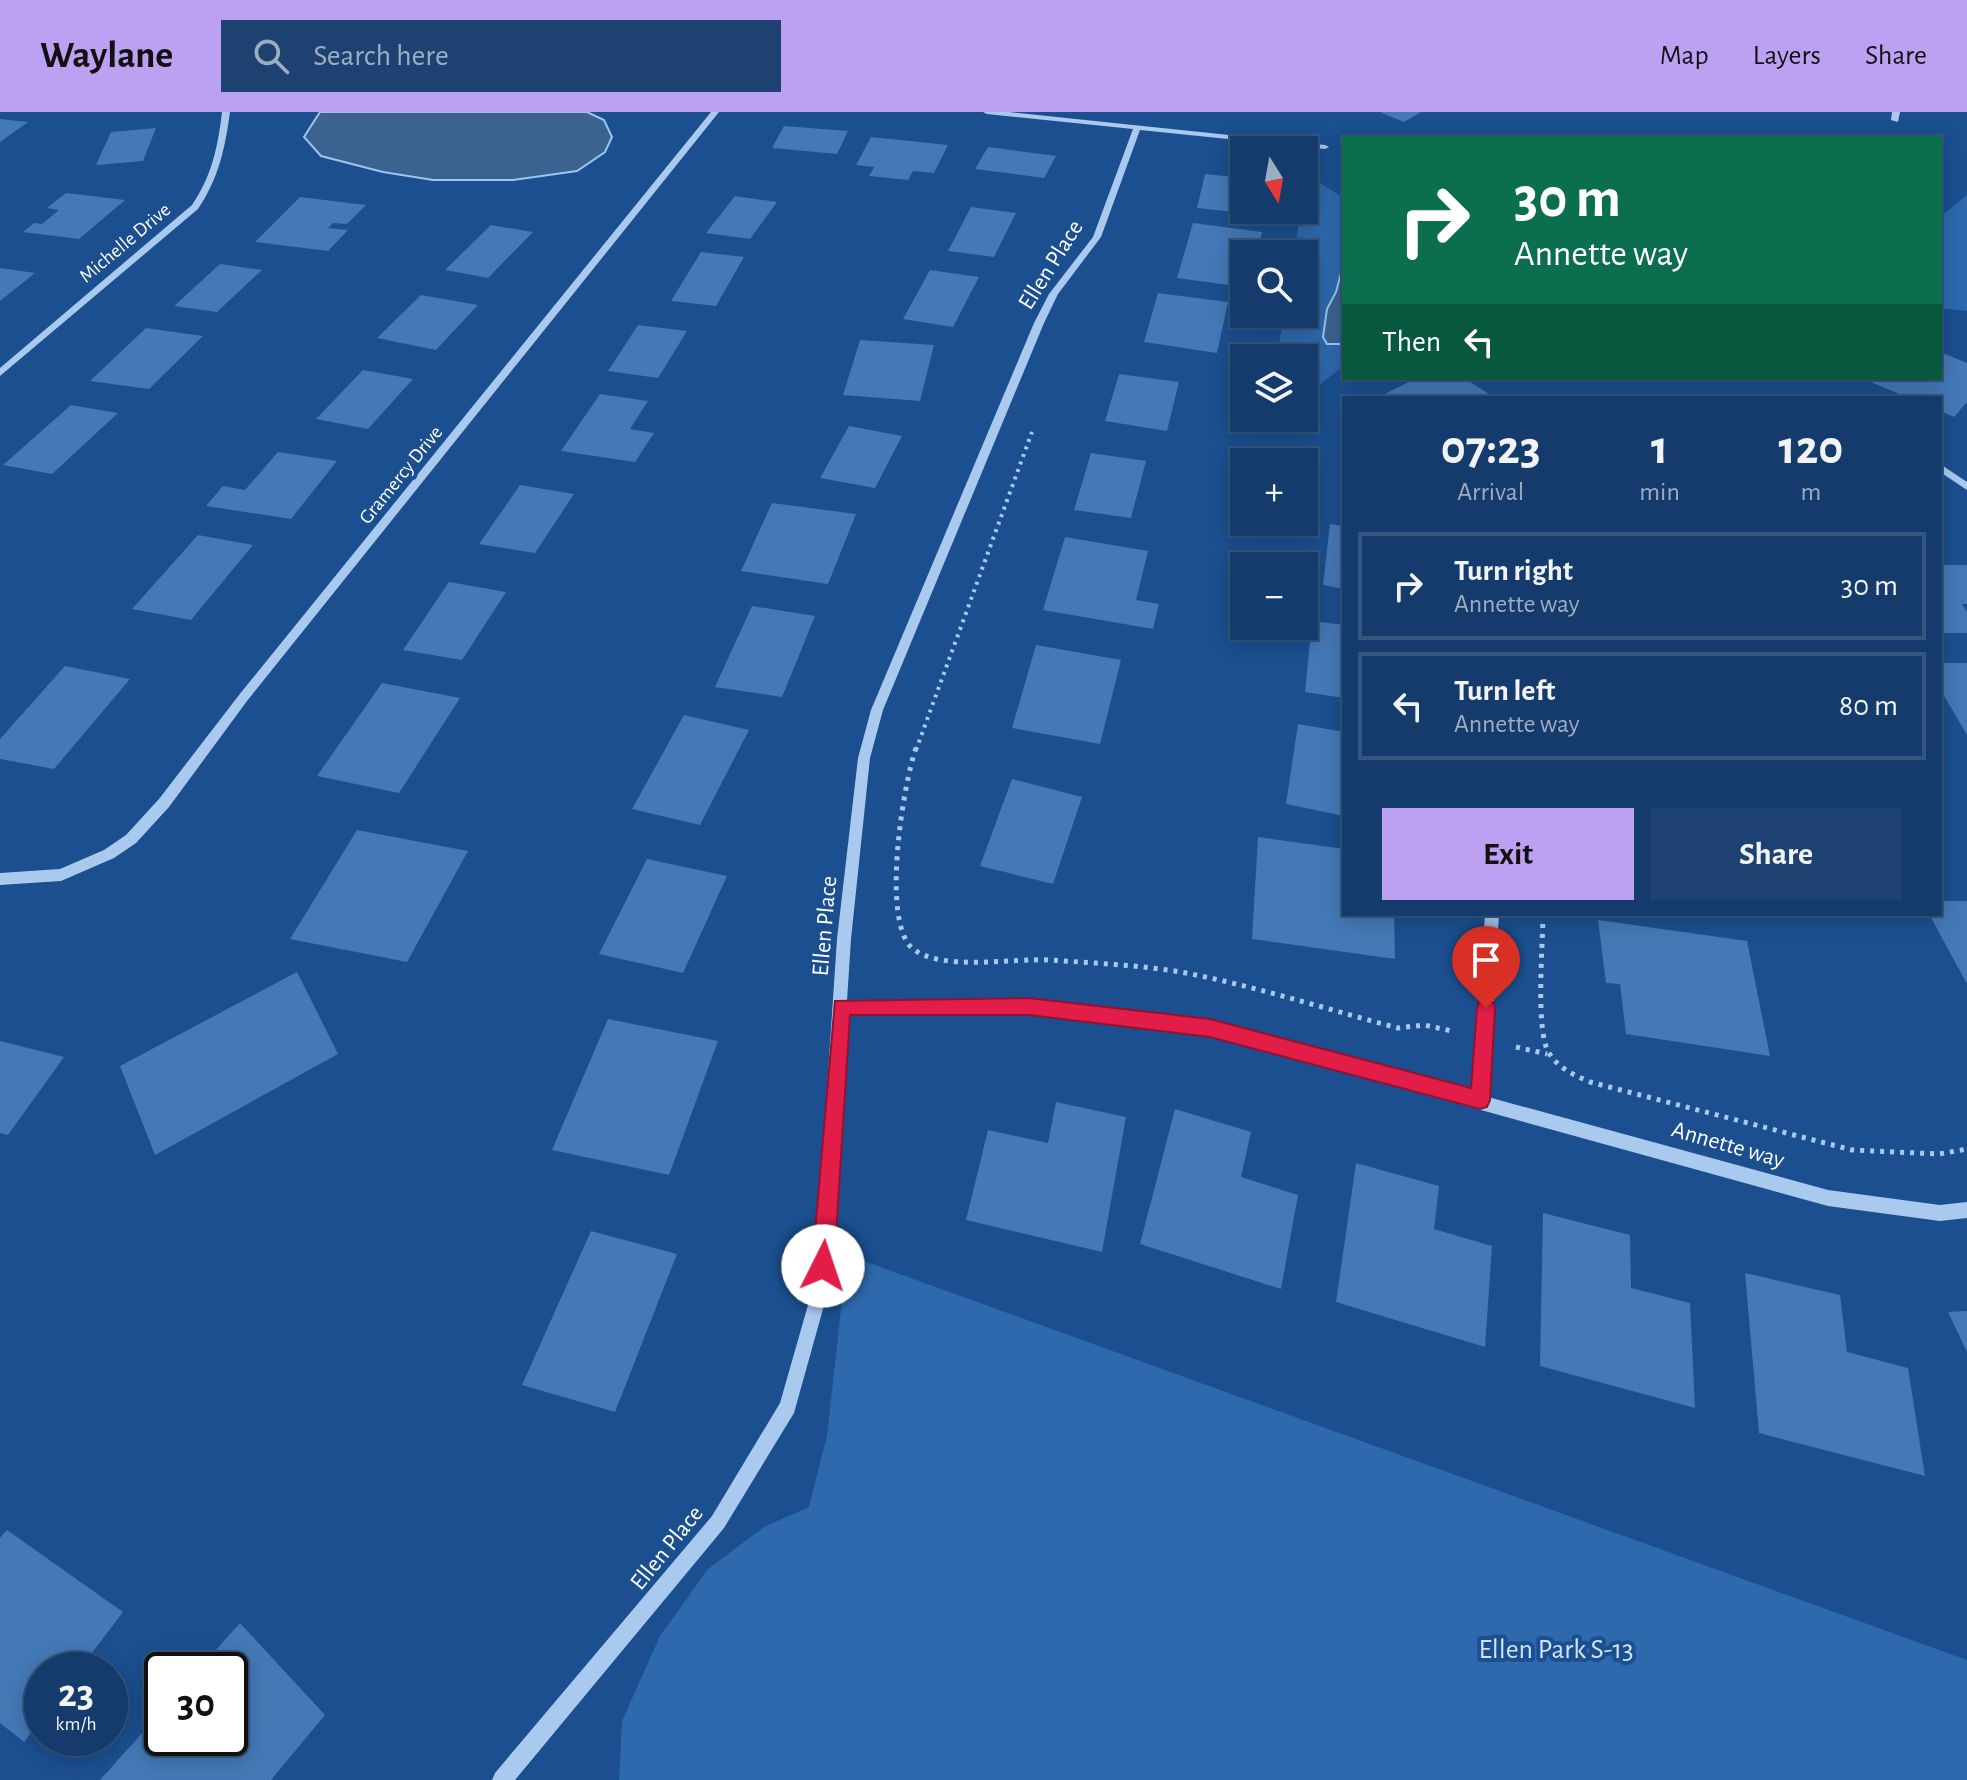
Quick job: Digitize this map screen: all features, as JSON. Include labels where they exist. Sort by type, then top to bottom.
[{"type":"street","name":"Michelle Drive","points":[[0,373],[195,207],[211,186],[216,172],[226,112]]},
{"type":"street","name":"Gramercy Drive","points":[[0,879],[61,875],[109,854],[131,839],[164,803],[243,698],[715,112]]},
{"type":"street","points":[[987,112],[1325,147]]},
{"type":"street","name":"Ellen Place","points":[[502,1780],[718,1522],[788,1407],[822,1284],[844,939],[864,758],[877,710],[1039,323],[1054,294],[1097,237],[1137,129]]},
{"type":"street","points":[[1942,468],[1967,487]]},
{"type":"street","points":[[1480,1100],[1492,916]]},
{"type":"street","name":"Annette way","points":[[841,1007],[1029,1006],[1210,1028],[1828,1198],[1940,1213],[1967,1210]]},
{"type":"path","points":[[1037,420],[910,765],[900,816],[897,910],[901,932],[910,947],[931,958],[1043,960],[1179,972],[1398,1028],[1424,1025],[1547,1054]]},
{"type":"path","points":[[1543,916],[1542,1038],[1547,1054],[1555,1064],[1590,1082],[1852,1150],[1939,1154],[1967,1149]]},
{"type":"green space","points":[[1318,182],[1342,197],[1342,270],[1327,309],[1323,337],[1327,344],[1342,344],[1342,368],[1318,386],[1318,344],[1279,344],[1282,328],[1318,328],[1318,240],[1296,240],[1299,224],[1318,224]]},
{"type":"green space","points":[[1967,195],[1967,311],[1942,308],[1942,215]]},
{"type":"green space","name":"Ellen Park S-13","points":[[847,1255],[1967,1660],[1967,1780],[619,1780],[622,1721],[660,1636],[708,1569],[764,1527],[809,1507],[827,1436]]},
{"type":"shaded area","points":[[320,112],[587,112],[604,120],[612,137],[605,152],[577,171],[513,180],[433,180],[383,172],[321,156],[304,137]]},
{"type":"shaded area","points":[[1342,270],[1342,344],[1327,344],[1323,337],[1327,309]]},
{"type":"building","points":[[1380,112],[1421,112],[1404,122]]},
{"type":"building","points":[[0,119],[28,122],[0,142]]},
{"type":"building","points":[[784,126],[848,131],[837,154],[772,148]]},
{"type":"building","points":[[156,128],[143,161],[96,165],[111,132]]},
{"type":"building","points":[[871,137],[948,145],[934,173],[913,171],[908,180],[869,176],[874,167],[856,165]]},
{"type":"building","points":[[988,147],[1056,156],[1044,178],[975,169]]},
{"type":"building","points":[[1205,174],[1230,177],[1230,212],[1197,208]]},
{"type":"building","points":[[66,193],[125,200],[79,239],[23,232],[34,223],[42,224],[59,210],[47,208]]},
{"type":"building","points":[[735,196],[777,202],[750,239],[706,233]]},
{"type":"building","points":[[300,197],[366,205],[347,224],[333,223],[328,228],[348,230],[328,251],[255,242]]},
{"type":"building","points":[[971,207],[1016,213],[994,257],[948,251]]},
{"type":"building","points":[[1193,223],[1262,232],[1260,240],[1230,240],[1230,285],[1177,278]]},
{"type":"building","points":[[491,225],[533,232],[488,278],[445,270]]},
{"type":"building","points":[[701,252],[744,257],[716,306],[671,301]]},
{"type":"building","points":[[220,264],[262,270],[217,312],[174,306]]},
{"type":"building","points":[[0,268],[35,273],[0,301]]},
{"type":"building","points":[[930,270],[979,277],[953,327],[903,319]]},
{"type":"building","points":[[1158,293],[1228,302],[1217,353],[1144,342]]},
{"type":"building","points":[[421,295],[478,305],[436,350],[377,338]]},
{"type":"building","points":[[638,325],[687,331],[658,378],[608,371]]},
{"type":"building","points":[[146,328],[203,336],[149,389],[90,381]]},
{"type":"building","points":[[860,340],[934,345],[920,401],[843,395]]},
{"type":"building","points":[[1942,353],[1967,363],[1967,402],[1954,417],[1942,412],[1942,396],[1904,396],[1866,380],[1942,380]]},
{"type":"building","points":[[363,370],[413,379],[368,429],[316,419]]},
{"type":"building","points":[[1119,374],[1179,382],[1167,431],[1105,421]]},
{"type":"building","points":[[1412,380],[1467,380],[1492,396],[1388,396],[1385,394]]},
{"type":"building","points":[[600,394],[648,401],[630,429],[654,433],[635,462],[561,451]]},
{"type":"building","points":[[71,405],[118,413],[52,474],[3,465]]},
{"type":"building","points":[[849,426],[902,436],[875,488],[820,478]]},
{"type":"building","points":[[278,452],[337,461],[291,519],[206,506],[223,486],[245,490]]},
{"type":"building","points":[[1091,453],[1146,461],[1131,518],[1074,510]]},
{"type":"building","points":[[520,485],[574,494],[535,553],[479,544]]},
{"type":"building","points":[[772,503],[856,514],[828,584],[741,571]]},
{"type":"building","points":[[1330,524],[1342,526],[1342,589],[1323,585]]},
{"type":"building","points":[[198,535],[253,545],[191,620],[132,609]]},
{"type":"building","points":[[1065,537],[1148,551],[1136,600],[1159,604],[1153,629],[1043,610]]},
{"type":"building","points":[[1942,565],[1967,565],[1967,604],[1962,604],[1967,612],[1967,633],[1942,633]]},
{"type":"building","points":[[449,582],[506,592],[462,660],[403,650]]},
{"type":"building","points":[[752,606],[815,616],[782,697],[715,687]]},
{"type":"building","points":[[1318,622],[1342,625],[1342,698],[1305,692],[1310,640],[1318,640]]},
{"type":"building","points":[[1036,645],[1121,660],[1100,744],[1012,728]]},
{"type":"building","points":[[1942,663],[1967,663],[1967,735],[1942,692]]},
{"type":"building","points":[[65,666],[130,679],[54,769],[0,759],[0,739]]},
{"type":"building","points":[[382,683],[460,698],[399,793],[317,776]]},
{"type":"building","points":[[684,715],[749,730],[700,825],[632,809]]},
{"type":"building","points":[[1298,724],[1342,732],[1342,816],[1286,804]]},
{"type":"building","points":[[1012,779],[1082,797],[1053,884],[980,866]]},
{"type":"building","points":[[357,830],[468,851],[407,962],[290,939]]},
{"type":"building","points":[[1258,837],[1342,849],[1342,916],[1394,916],[1395,959],[1252,939]]},
{"type":"building","points":[[647,859],[727,876],[683,973],[599,954]]},
{"type":"building","points":[[1942,901],[1967,901],[1967,984],[1930,916],[1942,916]]},
{"type":"building","points":[[1598,920],[1747,941],[1770,1056],[1626,1034],[1620,984],[1606,983]]},
{"type":"building","points":[[297,972],[338,1054],[155,1155],[120,1066]]},
{"type":"building","points":[[608,1019],[718,1041],[669,1175],[552,1150]]},
{"type":"building","points":[[0,1041],[64,1057],[8,1135],[0,1133]]},
{"type":"building","points":[[1056,1102],[1126,1117],[1102,1252],[966,1220],[988,1130],[1048,1143]]},
{"type":"building","points":[[1175,1109],[1251,1132],[1241,1177],[1298,1195],[1281,1289],[1140,1244]]},
{"type":"building","points":[[1356,1163],[1439,1186],[1434,1229],[1492,1246],[1485,1347],[1336,1302]]},
{"type":"building","points":[[1543,1213],[1630,1235],[1631,1288],[1690,1303],[1695,1408],[1540,1366]]},
{"type":"building","points":[[591,1231],[677,1254],[615,1412],[522,1385]]},
{"type":"building","points":[[1745,1273],[1840,1295],[1847,1352],[1908,1368],[1925,1476],[1759,1433]]},
{"type":"building","points":[[1967,1311],[1967,1352],[1948,1312]]},
{"type":"building","points":[[7,1530],[123,1612],[93,1652],[24,1652],[24,1742],[0,1723],[0,1538]]},
{"type":"building","points":[[240,1623],[325,1715],[271,1780],[100,1780],[122,1756],[128,1756],[128,1749],[144,1731],[144,1756],[248,1756],[248,1652],[214,1652]]},
{"type":"route","points":[[823,1266],[841,1007],[1029,1006],[1210,1028],[1480,1100],[1486,1008]]}]
